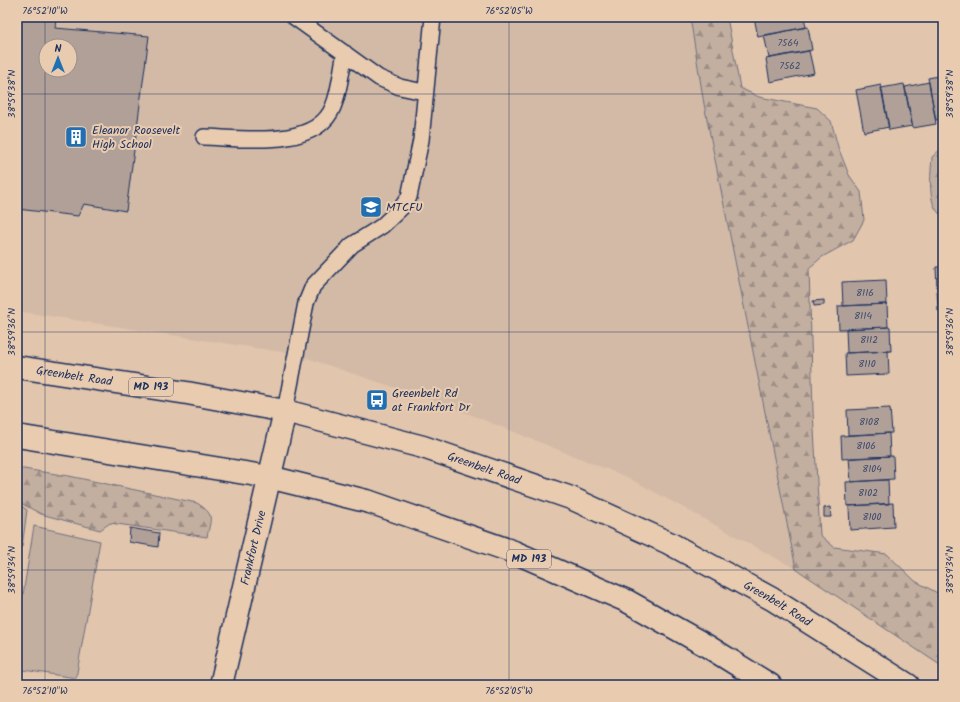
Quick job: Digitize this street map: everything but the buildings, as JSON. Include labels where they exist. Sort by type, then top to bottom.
[{"type":"main road","name":"Greenbelt Road","points":[[17,367],[187,393],[284,411],[423,447],[574,500],[669,543],[772,599],[908,685]]},
{"type":"main road","name":"Frankfort Drive","points":[[222,685],[284,411]]},
{"type":"main road","name":"MD 193","points":[[17,436],[270,477],[370,502],[514,552],[627,601],[707,646],[770,685]]},
{"type":"lane","points":[[294,17],[379,78],[400,87],[424,92]]},
{"type":"lane","points":[[284,411],[306,303],[313,286],[352,245],[382,226],[401,208],[409,197],[420,140],[433,17]]},
{"type":"lane","points":[[204,137],[295,137],[320,126],[333,108],[345,53]]},
{"type":"shaded area","name":"MTCFU","points":[[17,17],[690,17],[704,104],[796,569],[629,478],[447,405],[295,354],[17,311]]},
{"type":"green space","points":[[690,17],[727,17],[740,88],[759,97],[817,108],[831,121],[838,147],[849,175],[861,192],[864,220],[853,240],[822,257],[809,268],[813,412],[820,535],[834,547],[887,554],[915,581],[943,596],[943,667],[796,569],[704,104]]},
{"type":"green space","points":[[943,147],[943,216],[934,206],[931,181],[932,157]]},
{"type":"green space","points":[[17,468],[69,476],[197,503],[207,511],[210,517],[207,537],[110,523],[100,530],[41,514],[17,501]]},
{"type":"green space","points":[[17,503],[27,510],[22,547],[17,546]]},
{"type":"green space","points":[[34,526],[100,541],[76,678],[17,669],[17,632]]},
{"type":"place","name":"Eleanor Roosevelt High School","points":[[76,137]]},
{"type":"place","name":"MTCFU","points":[[371,207]]},
{"type":"place","name":"Greenbelt Rd at Frankfort Dr","points":[[377,400]]}]
